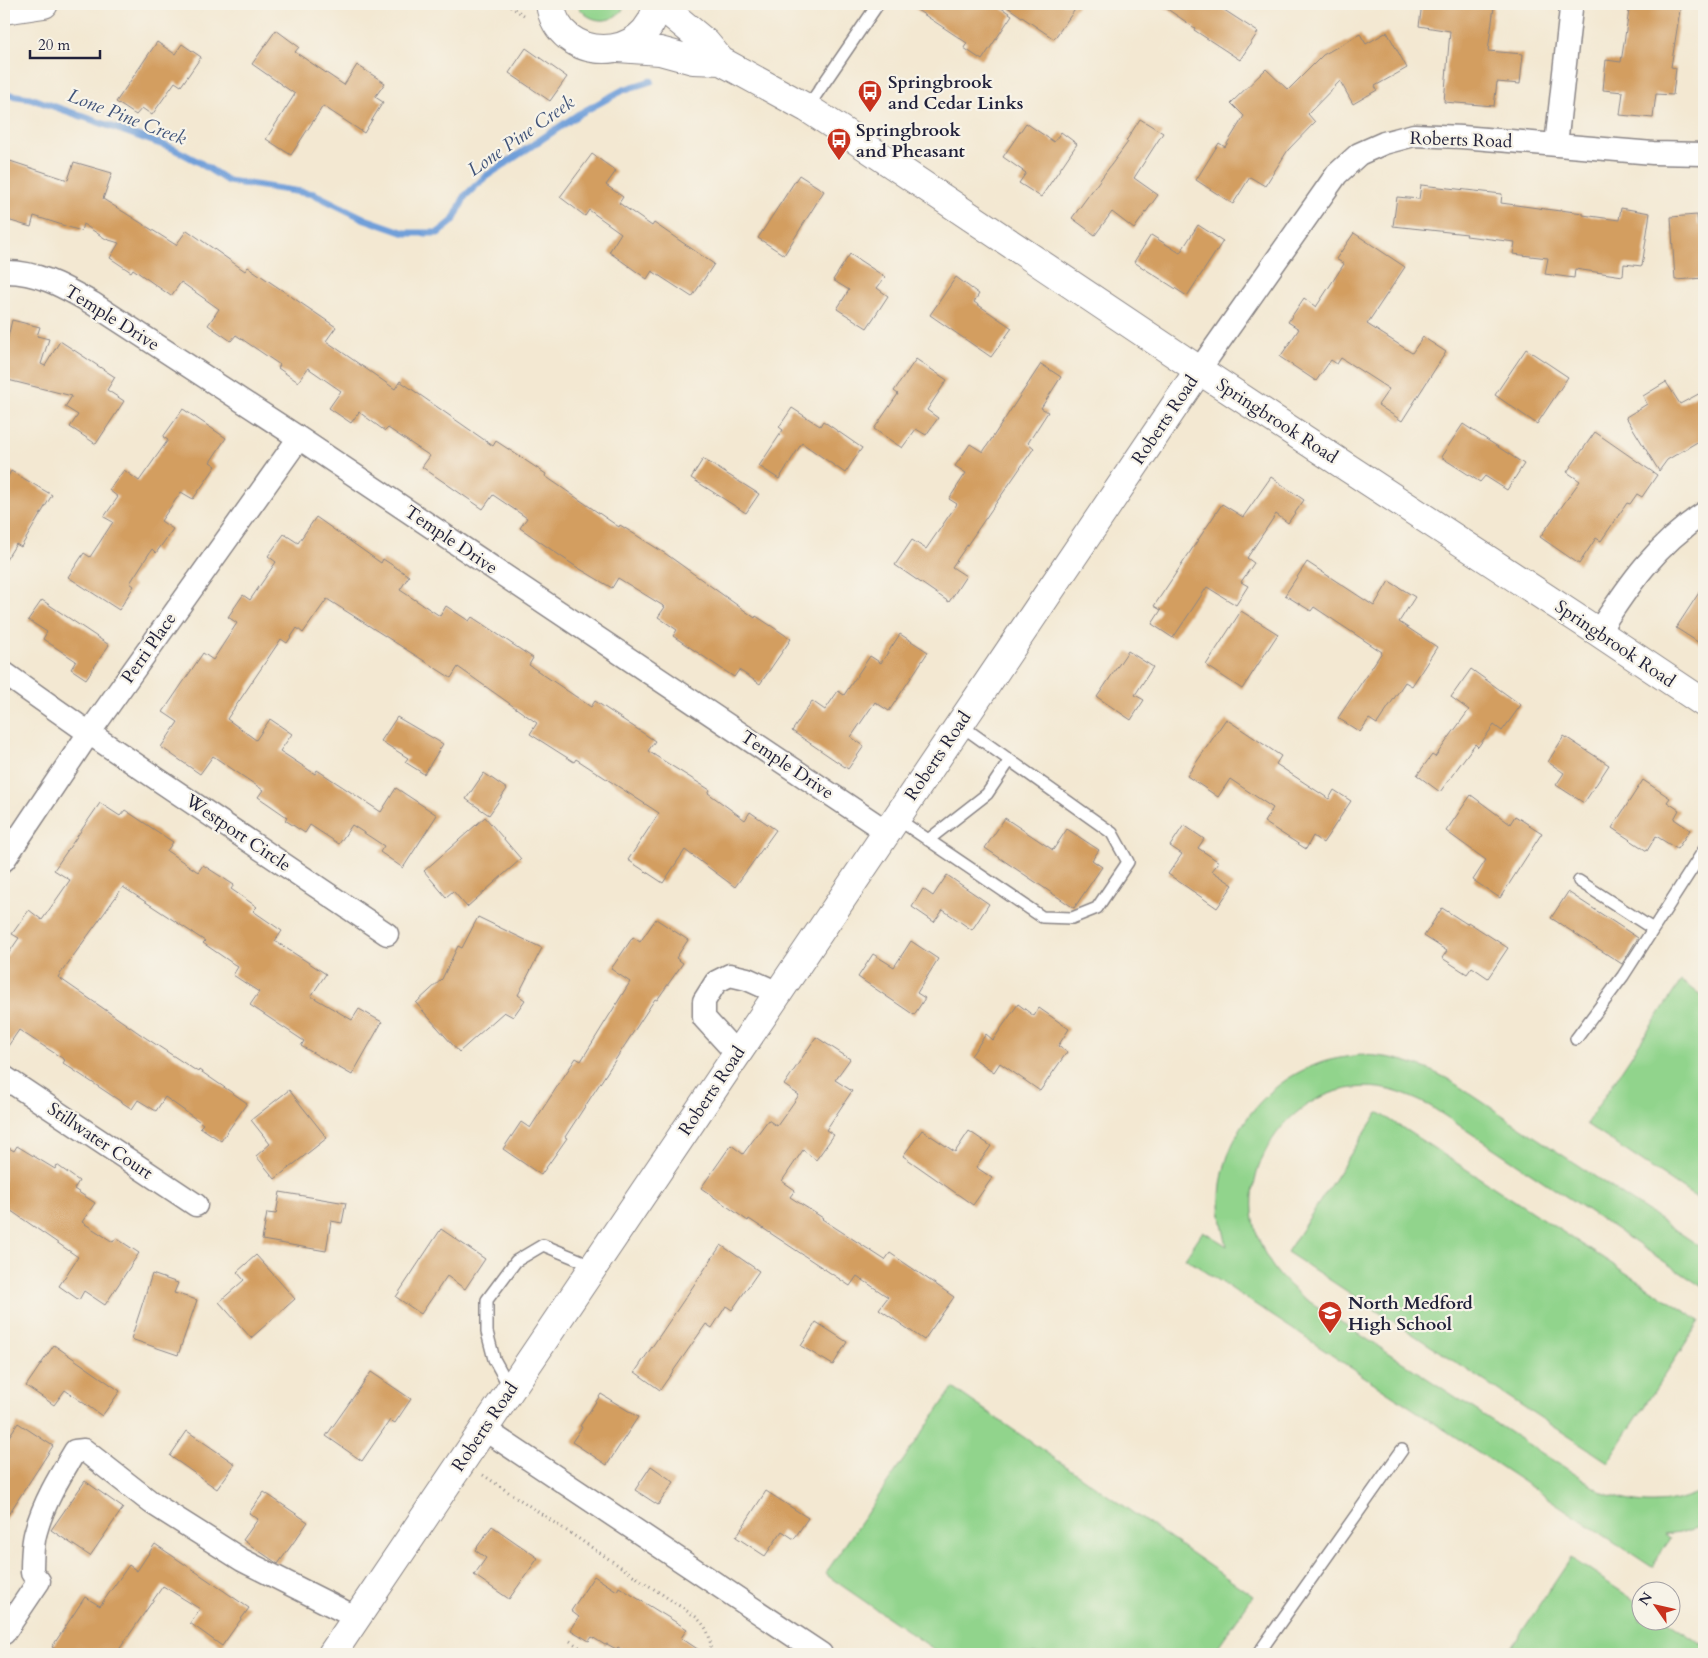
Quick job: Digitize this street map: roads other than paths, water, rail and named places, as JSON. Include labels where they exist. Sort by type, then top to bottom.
[{"type":"street","points":[[4,10],[44,4]]},
{"type":"street","points":[[618,48],[631,43],[642,34],[650,22],[657,4]]},
{"type":"street","name":"Springbrook Road","points":[[663,4],[671,14],[706,43],[721,61],[807,108],[1199,370],[1704,703]]},
{"type":"street","points":[[1556,145],[1570,4]]},
{"type":"street","name":"Springbrook Road","points":[[548,6],[556,23],[565,34],[576,43],[590,48],[603,50],[618,48],[651,50],[693,60],[721,61]]},
{"type":"street","name":"Roberts Road","points":[[332,1654],[1199,370],[1337,174],[1359,154],[1384,143],[1414,135],[1462,137],[1653,153],[1704,154]]},
{"type":"street","name":"Temple Drive","points":[[4,272],[39,276],[62,286],[100,309],[892,825]]},
{"type":"street","name":"Perri Place","points":[[4,860],[89,733],[299,438]]},
{"type":"street","points":[[1598,632],[1634,578],[1661,547],[1704,513]]},
{"type":"street","name":"Westport Circle","points":[[4,673],[89,733],[387,934]]},
{"type":"street","points":[[737,1054],[704,1018],[704,1001],[716,982],[730,976],[747,979],[778,993]]},
{"type":"street","name":"Stillwater Court","points":[[4,1077],[196,1205]]},
{"type":"street","points":[[484,1430],[821,1654]]},
{"type":"street","points":[[4,1633],[39,1581],[32,1574],[35,1532],[44,1508],[56,1482],[76,1451],[84,1450],[152,1503],[242,1560],[357,1618]]},
{"type":"lane","points":[[807,108],[878,4]]},
{"type":"lane","points":[[892,825],[928,840],[1042,917],[1072,918],[1097,908],[1128,862],[1112,832],[959,724]]},
{"type":"lane","points":[[928,840],[987,794],[1010,760]]},
{"type":"lane","points":[[1576,1039],[1623,976],[1704,850]]},
{"type":"lane","points":[[1579,881],[1653,928]]},
{"type":"lane","points":[[511,1389],[494,1359],[487,1332],[487,1300],[503,1276],[516,1261],[543,1245],[594,1266]]},
{"type":"lane","points":[[1258,1654],[1402,1450]]},
{"type":"waterway","name":"Lone Pine Creek","points":[[4,94],[30,98],[172,148],[228,181],[314,194],[365,219],[405,233],[438,233],[453,221],[465,196],[485,177],[579,114],[623,90],[651,81]]},
{"type":"place","name":"Springbrook and Cedar Links","points":[[870,113]]},
{"type":"place","name":"Springbrook and Pheasant","points":[[839,161]]},
{"type":"place","name":"North Medford High School","points":[[1330,1334]]}]
